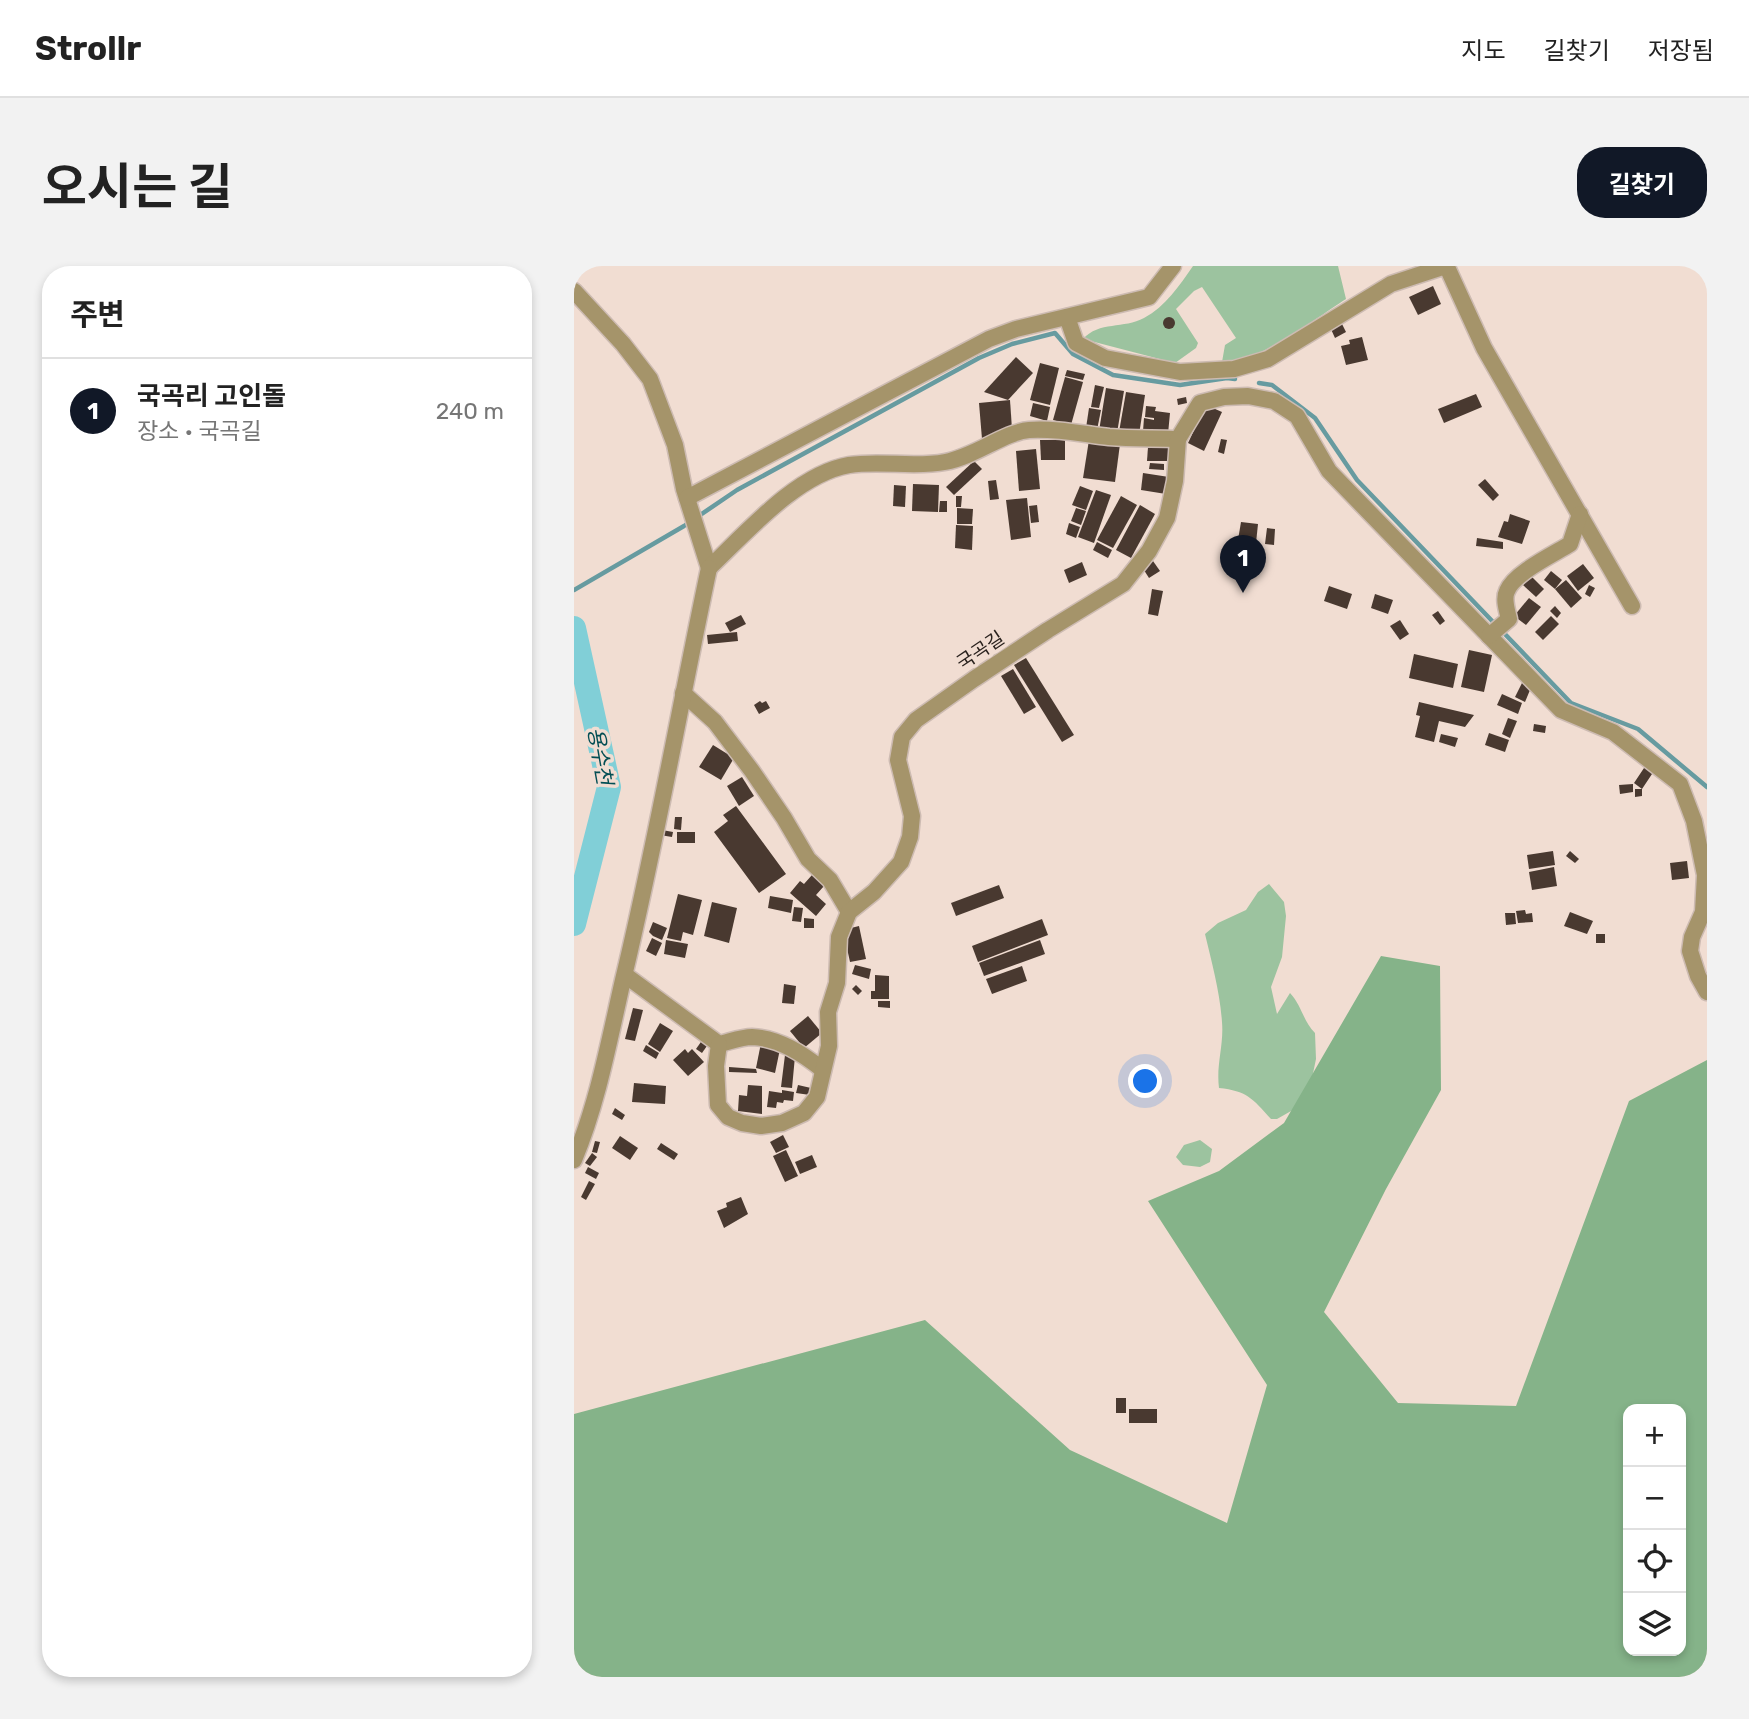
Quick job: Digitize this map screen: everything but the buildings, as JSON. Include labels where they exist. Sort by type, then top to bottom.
[{"type":"street","points":[[688,501],[935,366],[989,340],[1016,329],[1149,296],[1173,266]]},
{"type":"street","points":[[1066,317],[1076,343],[1105,358],[1180,372],[1234,369],[1268,359],[1391,284],[1446,266],[1484,348],[1632,607]]},
{"type":"street","points":[[574,291],[623,344],[650,379],[675,445],[688,501],[709,568],[669,774],[604,1072],[574,1160]]},
{"type":"street","points":[[1243,396],[1250,364]]},
{"type":"street","points":[[709,568],[790,495],[826,471],[851,465],[945,462],[974,454],[1000,440],[1028,430],[1178,439],[1200,403],[1243,396],[1274,401],[1297,416],[1329,471],[1561,710],[1613,732],[1680,784],[1694,821],[1705,875],[1703,912],[1692,937],[1690,951],[1698,976],[1707,992]]},
{"type":"street","name":"국곡길","points":[[849,912],[874,892],[901,862],[910,837],[912,816],[898,760],[902,737],[916,720],[974,679],[1123,584],[1149,551],[1167,518],[1175,481],[1178,439]]},
{"type":"street","points":[[1490,635],[1509,619],[1505,593],[1511,584],[1570,544],[1580,514]]},
{"type":"street","points":[[683,693],[715,722],[784,818],[808,859],[830,880],[849,912],[839,937],[837,983],[828,1012],[829,1046],[817,1097],[804,1113],[782,1123],[768,1125],[742,1123],[728,1117],[718,1105],[716,1066],[719,1044]]},
{"type":"street","points":[[625,975],[719,1044],[751,1037],[778,1042],[806,1056],[823,1070]]},
{"type":"green space","points":[[1193,266],[1338,266],[1346,299],[1286,339],[1251,357],[1235,361],[1222,362],[1225,345],[1236,338],[1202,287],[1194,291],[1176,309],[1198,343],[1196,348],[1175,363],[1083,339],[1096,330],[1136,321],[1152,313],[1172,295]]},
{"type":"green space","points":[[1269,884],[1284,902],[1286,916],[1282,957],[1271,987],[1277,1014],[1290,993],[1315,1033],[1316,1059],[1307,1102],[1277,1119],[1271,1119],[1254,1101],[1243,1094],[1219,1088],[1222,1022],[1218,989],[1205,934],[1218,923],[1246,910],[1258,892]]},
{"type":"green space","points":[[1381,956],[1440,966],[1441,1090],[1386,1189],[1324,1312],[1398,1403],[1516,1406],[1629,1101],[1707,1060],[1707,1677],[574,1677],[574,1414],[925,1320],[1070,1450],[1227,1523],[1267,1385],[1148,1201],[1219,1171],[1284,1123]]},
{"type":"green space","points":[[1200,1140],[1212,1149],[1210,1162],[1200,1167],[1183,1165],[1176,1157],[1184,1145]]},
{"type":"waterway","points":[[574,590],[684,526],[737,490],[979,358],[1012,344],[1055,333],[1073,354],[1113,375],[1180,385],[1235,379]]},
{"type":"waterway","points":[[1259,383],[1272,385],[1315,418],[1357,480],[1496,625]]},
{"type":"waterway","name":"용수천","points":[[574,628],[609,787],[574,924]]},
{"type":"waterway","points":[[1502,631],[1571,703],[1638,729],[1707,787]]},
{"type":"place","name":"국곡리 고인돌","points":[[1243,593]]}]
